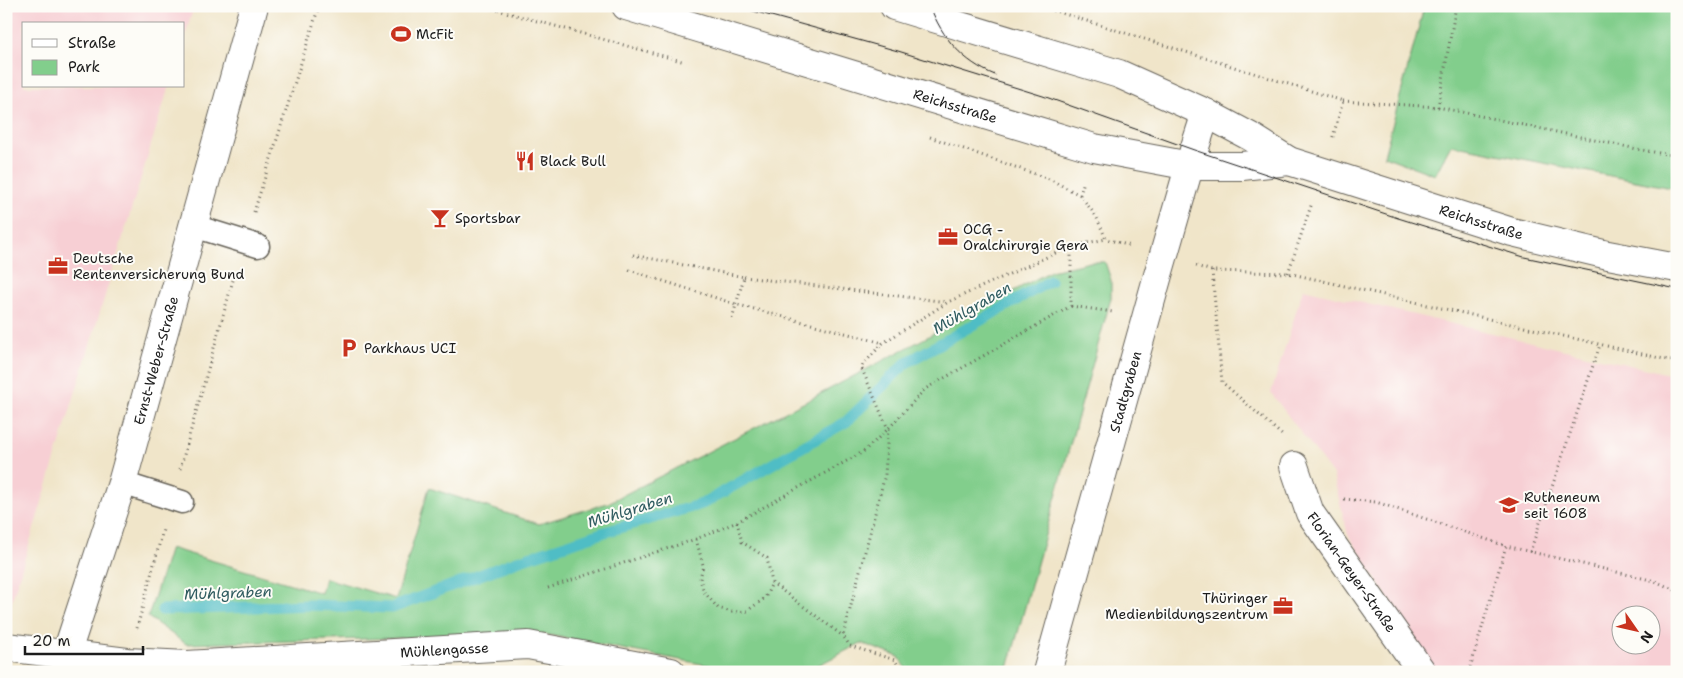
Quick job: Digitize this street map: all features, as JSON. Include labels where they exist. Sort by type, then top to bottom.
[{"type":"main road","name":"Ernst-Weber-Straße","points":[[66,655],[122,483],[254,6]]},
{"type":"main road","name":"Reichsstraße","points":[[626,6],[1094,148],[1190,166],[1242,166],[1289,161]]},
{"type":"main road","name":"Reichsstraße","points":[[894,6],[1119,74],[1206,113],[1251,137],[1289,161],[1512,232],[1608,255],[1677,268]]},
{"type":"main road","name":"Stadtgraben","points":[[1047,672],[1206,113]]},
{"type":"main road","name":"Florian-Geyer-Straße","points":[[1294,466],[1310,513],[1422,672]]},
{"type":"main road","name":"Mühlengasse","points":[[6,647],[127,662],[187,665],[528,645],[670,672]]},
{"type":"lane","points":[[194,226],[251,243]]},
{"type":"lane","points":[[122,483],[177,500]]},
{"type":"path","points":[[127,662],[177,500],[319,6]]},
{"type":"path","points":[[483,6],[692,65]]},
{"type":"path","points":[[1438,107],[1456,6]]},
{"type":"path","points":[[1343,101],[1438,107],[1677,156]]},
{"type":"path","points":[[928,136],[1049,178],[1080,195],[1096,216],[1106,239]]},
{"type":"path","points":[[843,636],[885,474],[888,429],[861,367],[883,342],[948,302],[1071,246],[1106,239],[1212,271],[1288,273],[1677,362]]},
{"type":"path","points":[[1071,246],[1071,306]]},
{"type":"path","points":[[633,255],[744,277],[948,302]]},
{"type":"path","points":[[629,270],[735,304],[883,342]]},
{"type":"path","points":[[1212,271],[1222,382],[1289,440],[1294,466]]},
{"type":"path","points":[[732,319],[744,277]]},
{"type":"path","points":[[548,588],[696,539],[737,522],[862,452],[888,429],[925,389],[1071,306],[1109,311],[1146,320]]},
{"type":"path","points":[[1530,552],[1600,345]]},
{"type":"path","points":[[1376,502],[1506,546],[1655,581],[1677,591]]},
{"type":"path","points":[[696,539],[703,565],[700,580],[704,592],[718,608],[732,612],[747,612],[765,598],[772,583],[767,558],[742,542],[737,522]]},
{"type":"path","points":[[1469,672],[1506,546]]},
{"type":"path","points":[[772,583],[843,636],[850,646],[895,660],[902,672]]},
{"type":"shaded area","name":"Deutsche Rentenversicherung Bund","points":[[6,6],[194,6],[185,37],[185,22],[22,22],[22,88],[168,88],[6,620]]},
{"type":"shaded area","name":"Rutheneum seit 1608","points":[[1303,289],[1677,376],[1677,672],[1435,672],[1348,535],[1333,475],[1271,393]]},
{"type":"green space","points":[[1406,6],[1677,6],[1677,189],[1451,145],[1435,175],[1384,156],[1423,11]]},
{"type":"green space","points":[[1090,262],[1105,262],[1111,280],[1111,298],[1007,672],[908,672],[899,657],[861,643],[805,672],[744,672],[543,634],[186,644],[148,617],[170,548],[321,593],[325,578],[396,599],[429,488],[539,524],[608,503],[807,401],[1051,271]]},
{"type":"waterway","name":"Mühlgraben","points":[[162,610],[311,605],[392,608],[520,560],[605,532],[702,504],[846,422],[906,363],[1050,281]]},
{"type":"tram line","points":[[735,6],[898,51],[1043,96],[1194,150],[1398,218],[1524,257],[1677,289]]},
{"type":"tram line","points":[[768,12],[809,6]]},
{"type":"tram line","points":[[930,6],[935,18],[955,48],[973,63],[995,75]]},
{"type":"place","name":"McFit","points":[[401,34]]},
{"type":"place","name":"Black Bull","points":[[525,161]]},
{"type":"place","name":"Sportsbar","points":[[440,218]]},
{"type":"place","name":"OCG - Oralchirurgie Gera","points":[[948,237]]},
{"type":"place","name":"Deutsche Rentenversicherung Bund","points":[[58,266]]},
{"type":"place","name":"Parkhaus UCI","points":[[349,348]]},
{"type":"place","name":"Rutheneum seit 1608","points":[[1509,505]]},
{"type":"place","name":"Thüringer Medienbildungszentrum","points":[[1283,606]]}]
